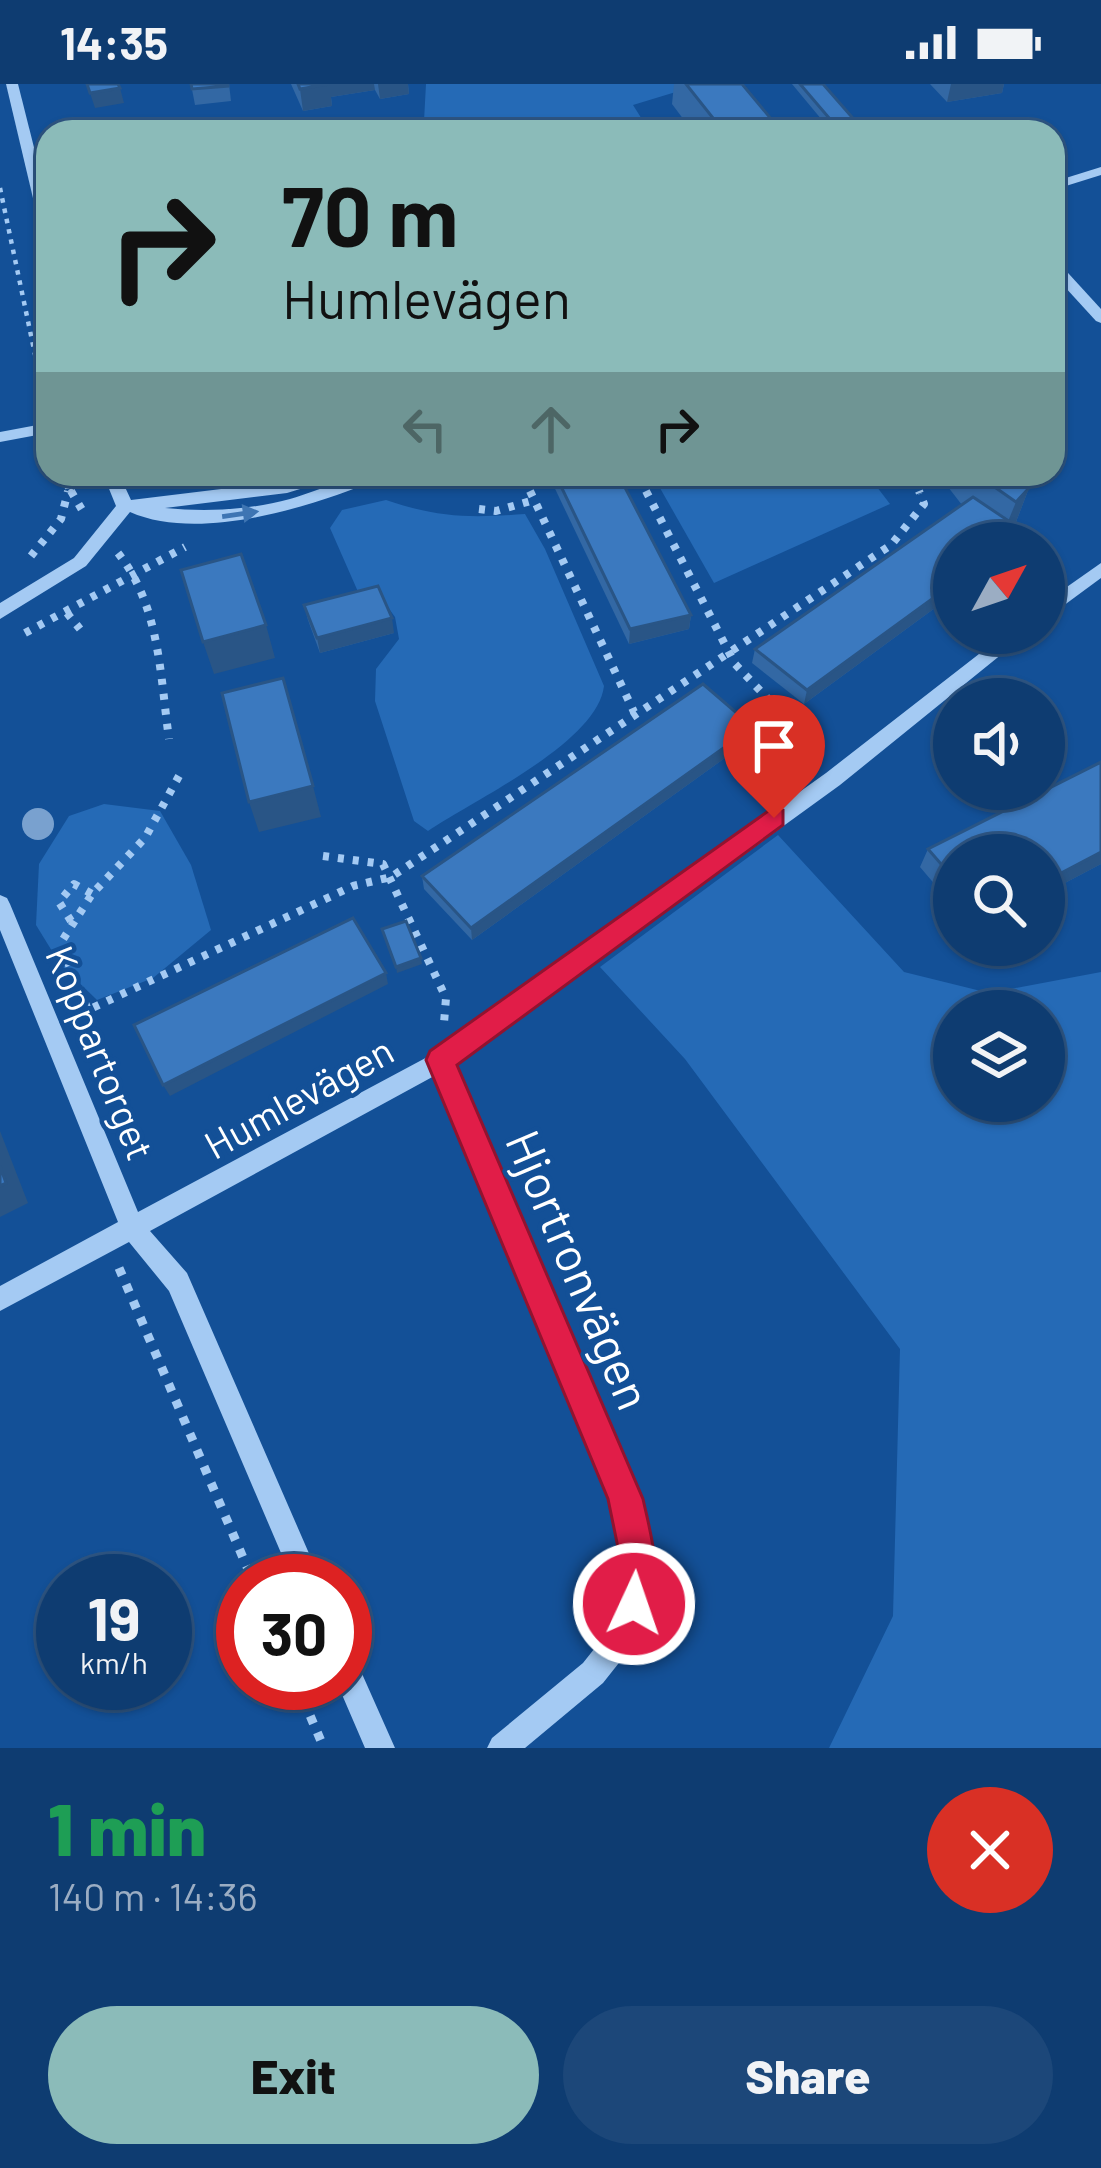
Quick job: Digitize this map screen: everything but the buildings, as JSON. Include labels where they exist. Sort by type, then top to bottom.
[{"type":"street","points":[[13,84],[36,181]]},
{"type":"street","points":[[1065,182],[1101,171]]},
{"type":"street","points":[[1065,278],[1101,318]]},
{"type":"street","points":[[0,437],[36,427]]},
{"type":"street","points":[[116,486],[125,507]]},
{"type":"street","points":[[0,612],[80,562],[125,507],[293,486]]},
{"type":"street","points":[[125,507],[197,520],[296,507],[347,486]]},
{"type":"street","points":[[1065,597],[1101,569]]},
{"type":"street","name":"Humlevägen","points":[[0,1299],[441,1060],[833,778],[992,654]]},
{"type":"street","name":"Koppartorget","points":[[0,904],[133,1229],[178,1282],[296,1554]]},
{"type":"street","name":"Hjortronvägen","points":[[441,1060],[613,1467],[638,1553],[634,1604],[616,1644],[580,1684],[502,1748]]},
{"type":"street","points":[[363,1710],[380,1748]]},
{"type":"path","points":[[0,188],[36,365]]},
{"type":"path","points":[[25,562],[66,509],[69,486]]},
{"type":"path","points":[[528,486],[634,712]]},
{"type":"path","points":[[643,486],[744,677],[817,746],[833,778]]},
{"type":"path","points":[[179,776],[145,838],[92,894],[60,944],[88,1010],[353,886],[391,877],[899,538],[925,498],[919,486]]},
{"type":"path","points":[[479,509],[496,511],[534,500]]},
{"type":"path","points":[[16,637],[67,613],[133,566],[149,619],[169,739]]},
{"type":"path","points":[[67,613],[80,629]]},
{"type":"path","points":[[323,856],[337,861],[375,859],[391,877],[446,998],[441,1060]]},
{"type":"path","points":[[71,921],[59,902],[62,892],[74,884],[92,894]]},
{"type":"path","points":[[116,1261],[241,1554]]},
{"type":"path","points":[[308,1710],[324,1748]]},
{"type":"shaded area","points":[[426,84],[702,84],[633,105],[642,120],[424,120]]},
{"type":"shaded area","points":[[659,486],[876,486],[890,504],[714,583]]},
{"type":"shaded area","points":[[386,500],[455,515],[525,514],[604,686],[596,707],[558,748],[428,831],[414,821],[375,701],[376,669],[399,639],[395,617],[382,599],[359,594],[330,528],[342,510]]},
{"type":"shaded area","points":[[104,804],[160,811],[191,865],[211,930],[153,978],[97,1000],[60,964],[36,925],[39,864],[69,816]]},
{"type":"shaded area","points":[[778,835],[904,972],[977,990],[933,990],[933,1122],[1065,1122],[1065,990],[1005,990],[1101,972],[1101,1748],[829,1748],[893,1616],[900,1349],[685,1059],[600,967]]},
{"type":"route","points":[[634,1604],[640,1567],[626,1499],[441,1060],[774,818]]}]
